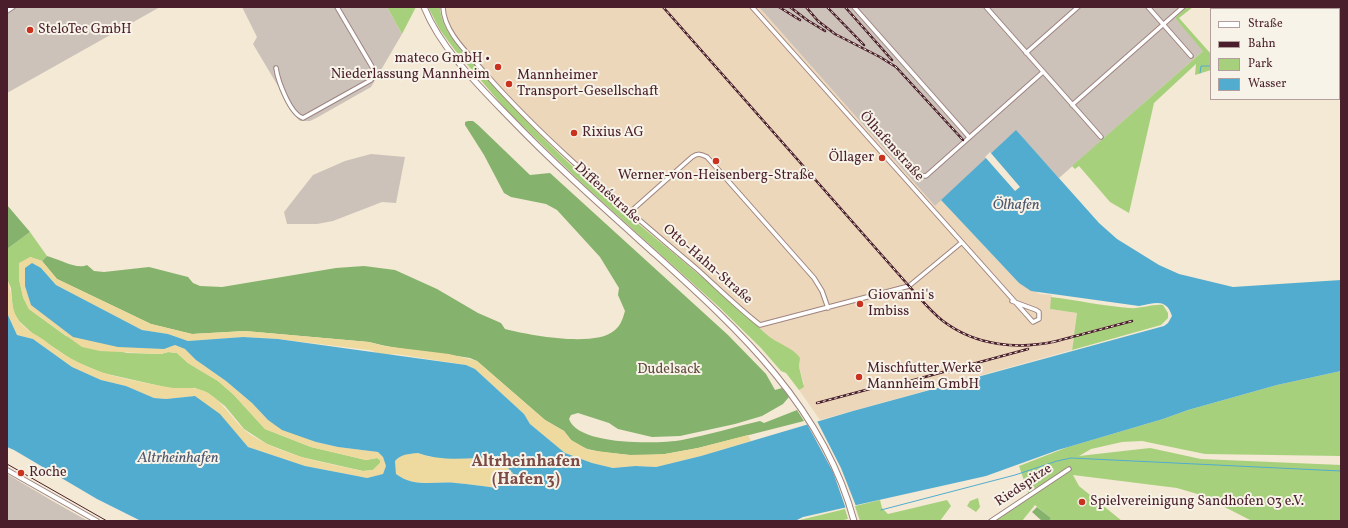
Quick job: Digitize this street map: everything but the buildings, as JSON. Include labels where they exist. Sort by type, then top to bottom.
[{"type":"main road","name":"Diffenéstraße","points":[[424,7],[434,28],[443,41],[489,96],[556,164],[723,316],[762,356],[788,388],[810,420],[829,454],[840,479],[854,521]]},
{"type":"street","points":[[7,11],[14,7]]},
{"type":"street","points":[[276,68],[279,82],[297,115],[303,118],[371,80],[374,70],[337,7]]},
{"type":"street","name":"Otto-Hahn-Straße","points":[[443,7],[446,22],[451,32],[495,84],[571,161],[629,213],[760,325],[909,286],[961,242]]},
{"type":"street","name":"Ölhafenstraße","points":[[752,7],[961,242],[1012,301],[1029,320],[1032,322],[1039,319],[1039,312],[1012,301]]},
{"type":"street","points":[[854,7],[969,137]]},
{"type":"street","points":[[986,7],[1101,137]]},
{"type":"street","points":[[1026,53],[1078,7]]},
{"type":"street","points":[[1148,7],[1192,56]]},
{"type":"street","points":[[1072,105],[1183,7]]},
{"type":"street","points":[[884,137],[913,172],[922,177],[929,175],[969,137],[1043,72]]},
{"type":"street","points":[[629,213],[692,157],[697,154],[702,154],[707,157],[814,278],[822,291],[828,308]]},
{"type":"street","name":"Riedspitze","points":[[991,521],[1069,469]]},
{"type":"street","points":[[7,470],[97,521]]},
{"type":"shaded area","points":[[7,7],[160,7],[7,93]]},
{"type":"shaded area","points":[[242,7],[387,7],[402,34],[371,87],[310,121],[300,121],[253,44],[257,37]]},
{"type":"shaded area","points":[[440,7],[759,7],[935,206],[941,200],[1019,283],[1040,294],[1052,295],[1050,309],[1077,313],[1072,350],[820,420],[799,390],[804,384],[799,367],[800,362],[784,347],[772,340],[690,266],[616,205],[543,138],[493,85],[453,37],[442,18]]},
{"type":"shaded area","points":[[759,7],[1187,7],[1175,18],[1204,50],[1059,178],[1016,131],[935,206]]},
{"type":"shaded area","points":[[371,154],[405,157],[396,203],[382,202],[333,221],[317,224],[287,224],[284,212],[313,175],[345,161]]},
{"type":"shaded area","points":[[7,474],[56,503],[88,521],[7,521]]},
{"type":"green space","points":[[387,7],[416,7],[402,34]]},
{"type":"green space","points":[[428,7],[440,7],[441,16],[449,33],[461,49],[563,158],[766,334],[797,354],[800,358],[799,367],[804,387],[799,390],[786,373],[781,371],[761,348],[719,307],[587,188],[508,112],[454,49],[440,30]]},
{"type":"green space","points":[[1187,7],[1193,7],[1179,18],[1210,53],[1210,70],[1195,75],[1196,64],[1154,103],[1129,213],[1110,202],[1079,166],[1075,169],[1072,166],[1203,51],[1175,18]]},
{"type":"green space","name":"Dudelsack","points":[[473,121],[478,125],[530,175],[550,173],[728,335],[766,374],[775,390],[782,388],[789,397],[783,404],[762,416],[735,424],[680,436],[652,437],[618,429],[609,423],[578,413],[571,415],[569,419],[575,428],[603,439],[656,442],[682,440],[702,436],[760,421],[764,423],[797,410],[804,421],[698,448],[665,454],[640,456],[601,452],[583,448],[571,440],[564,431],[545,420],[477,361],[470,358],[369,342],[245,331],[192,334],[151,324],[57,279],[42,261],[47,256],[73,265],[87,265],[94,271],[104,272],[149,267],[188,277],[193,283],[200,286],[222,287],[336,268],[364,266],[395,270],[437,289],[478,313],[501,323],[505,329],[545,337],[578,339],[606,335],[615,330],[623,319],[625,311],[618,295],[619,288],[600,257],[557,210],[546,204],[511,197],[504,193],[484,155],[465,125],[465,122]]},
{"type":"green space","points":[[7,205],[30,232],[7,249]]},
{"type":"green space","points":[[30,232],[47,256],[42,261],[30,257],[19,279],[23,297],[29,309],[66,336],[127,353],[177,353],[188,363],[218,381],[234,395],[265,429],[311,447],[366,460],[377,458],[380,460],[380,463],[373,470],[363,471],[301,457],[267,444],[244,429],[225,406],[208,393],[195,388],[169,388],[103,373],[74,361],[32,333],[19,321],[13,311],[11,288],[7,279],[7,249]]},
{"type":"green space","points":[[1051,297],[1129,308],[1163,305],[1168,313],[1168,318],[1161,325],[1072,350],[1074,337],[1131,320],[1074,335],[1077,313],[1050,309]]},
{"type":"green space","points":[[1341,371],[1341,456],[1205,454],[1142,441],[1122,442],[1091,449],[1079,456],[1150,448],[1201,459],[1341,465],[1341,521],[1252,521],[1201,495],[1177,488],[1073,475],[1079,486],[1122,521],[1049,521],[1051,518],[1035,505],[1022,521],[993,521],[1030,498],[1019,466],[1068,447],[1163,419],[1188,410],[1277,385]]},
{"type":"green space","points":[[978,498],[980,507],[976,512],[967,506],[970,501]]},
{"type":"green space","points":[[880,500],[882,508],[888,514],[947,500],[951,506],[940,521],[860,521],[855,506]]},
{"type":"green space","points":[[1037,507],[1051,518],[1049,521],[1042,521],[1032,512]]},
{"type":"green space","points":[[845,509],[848,519],[839,521],[800,520]]},
{"type":"sand","points":[[30,257],[42,261],[57,279],[151,324],[192,334],[245,331],[369,342],[384,346],[449,354],[477,361],[545,420],[564,431],[571,440],[589,450],[629,455],[665,454],[698,448],[748,435],[751,441],[701,456],[656,467],[635,466],[613,468],[592,463],[565,453],[530,424],[524,414],[475,369],[466,365],[396,354],[383,355],[369,350],[278,339],[243,337],[188,341],[168,334],[142,330],[56,285],[41,268],[25,286],[170,347],[175,345],[185,349],[196,360],[226,381],[252,403],[268,420],[316,442],[338,447],[378,452],[383,457],[386,466],[383,474],[367,478],[305,466],[248,447],[235,432],[195,396],[166,399],[154,398],[126,386],[101,380],[72,367],[33,339],[17,335],[7,313],[7,279],[15,315],[20,323],[26,329],[62,353],[85,366],[131,380],[172,388],[193,388],[208,393],[220,403],[251,435],[291,454],[363,471],[373,470],[380,463],[380,460],[377,458],[366,460],[311,447],[265,429],[234,395],[218,381],[188,363],[177,353],[168,352],[161,354],[100,351],[82,347],[29,309],[23,297],[19,279],[19,263]]},
{"type":"sand","points":[[418,453],[430,457],[498,457],[504,461],[513,473],[510,480],[503,481],[496,488],[456,483],[425,483],[410,481],[396,474],[395,461],[397,458],[405,454]]},
{"type":"water","name":"Altrheinhafen","points":[[1016,130],[1099,223],[1117,239],[1159,265],[1179,274],[1233,287],[1341,280],[1341,371],[1277,385],[1188,410],[1163,419],[1058,450],[986,476],[803,517],[795,521],[141,521],[97,499],[7,447],[7,313],[17,335],[33,339],[72,367],[101,380],[126,386],[154,398],[166,399],[195,396],[220,414],[248,447],[305,466],[367,478],[383,474],[386,466],[383,457],[378,452],[338,447],[316,442],[282,430],[268,420],[252,403],[226,381],[196,360],[185,349],[175,345],[164,349],[118,347],[73,337],[31,305],[25,286],[25,268],[32,263],[41,268],[56,285],[142,330],[168,334],[188,341],[243,337],[278,339],[466,365],[475,369],[524,414],[530,424],[565,453],[592,463],[613,468],[635,466],[656,467],[701,456],[853,411],[1164,326],[1168,323],[1172,316],[1166,306],[1159,303],[1139,306],[1031,291],[1019,283],[941,200]],"holes":[[[418,453],[454,459],[495,456],[503,461],[513,473],[510,480],[503,481],[496,488],[456,483],[425,483],[410,481],[396,474],[395,461],[400,457]]]},
{"type":"pier","points":[[990,152],[1020,187],[1015,191],[985,157]]},
{"type":"pier","points":[[816,419],[841,468],[856,506],[846,509],[833,472],[806,422]]},
{"type":"waterway","points":[[1200,73],[1201,66],[1210,66]]},
{"type":"waterway","points":[[881,510],[1015,475],[1071,458],[1341,471]]},
{"type":"tram line","points":[[7,464],[107,521]]},
{"type":"railway","points":[[663,7],[921,300],[938,317],[969,336],[983,341],[1012,345],[1042,344],[1057,341]]},
{"type":"railway","points":[[779,7],[800,20]]},
{"type":"railway","points":[[790,7],[825,31]]},
{"type":"railway","points":[[806,7],[818,21],[835,34],[896,67],[963,140]]},
{"type":"railway","points":[[827,7],[864,45]]},
{"type":"railway","points":[[845,7],[892,60]]},
{"type":"railway","points":[[1053,342],[1132,321]]},
{"type":"railway","points":[[817,403],[877,387],[910,381],[1028,349]]},
{"type":"place","name":"SteloTec GmbH","points":[[30,30]]},
{"type":"place","name":"mateco GmbH • Niederlassung Mannheim","points":[[498,67]]},
{"type":"place","name":"Mannheimer Transport-Gesellschaft","points":[[509,84]]},
{"type":"place","name":"Rixius AG","points":[[574,133]]},
{"type":"place","name":"Öllager","points":[[882,158]]},
{"type":"place","name":"Werner-von-Heisenberg-Straße","points":[[716,161]]},
{"type":"place","name":"Giovanni's Imbiss","points":[[860,304]]},
{"type":"place","name":"Mischfutter Werke Mannheim GmbH","points":[[859,377]]},
{"type":"place","name":"Roche","points":[[21,473]]},
{"type":"place","name":"Spielvereinigung Sandhofen 03 e.V.","points":[[1082,502]]},
{"type":"district","name":"Altrheinhafen (Hafen 3)","points":[[526,472]]},
{"type":"water label","name":"Ölhafen","points":[[1016,206]]}]
